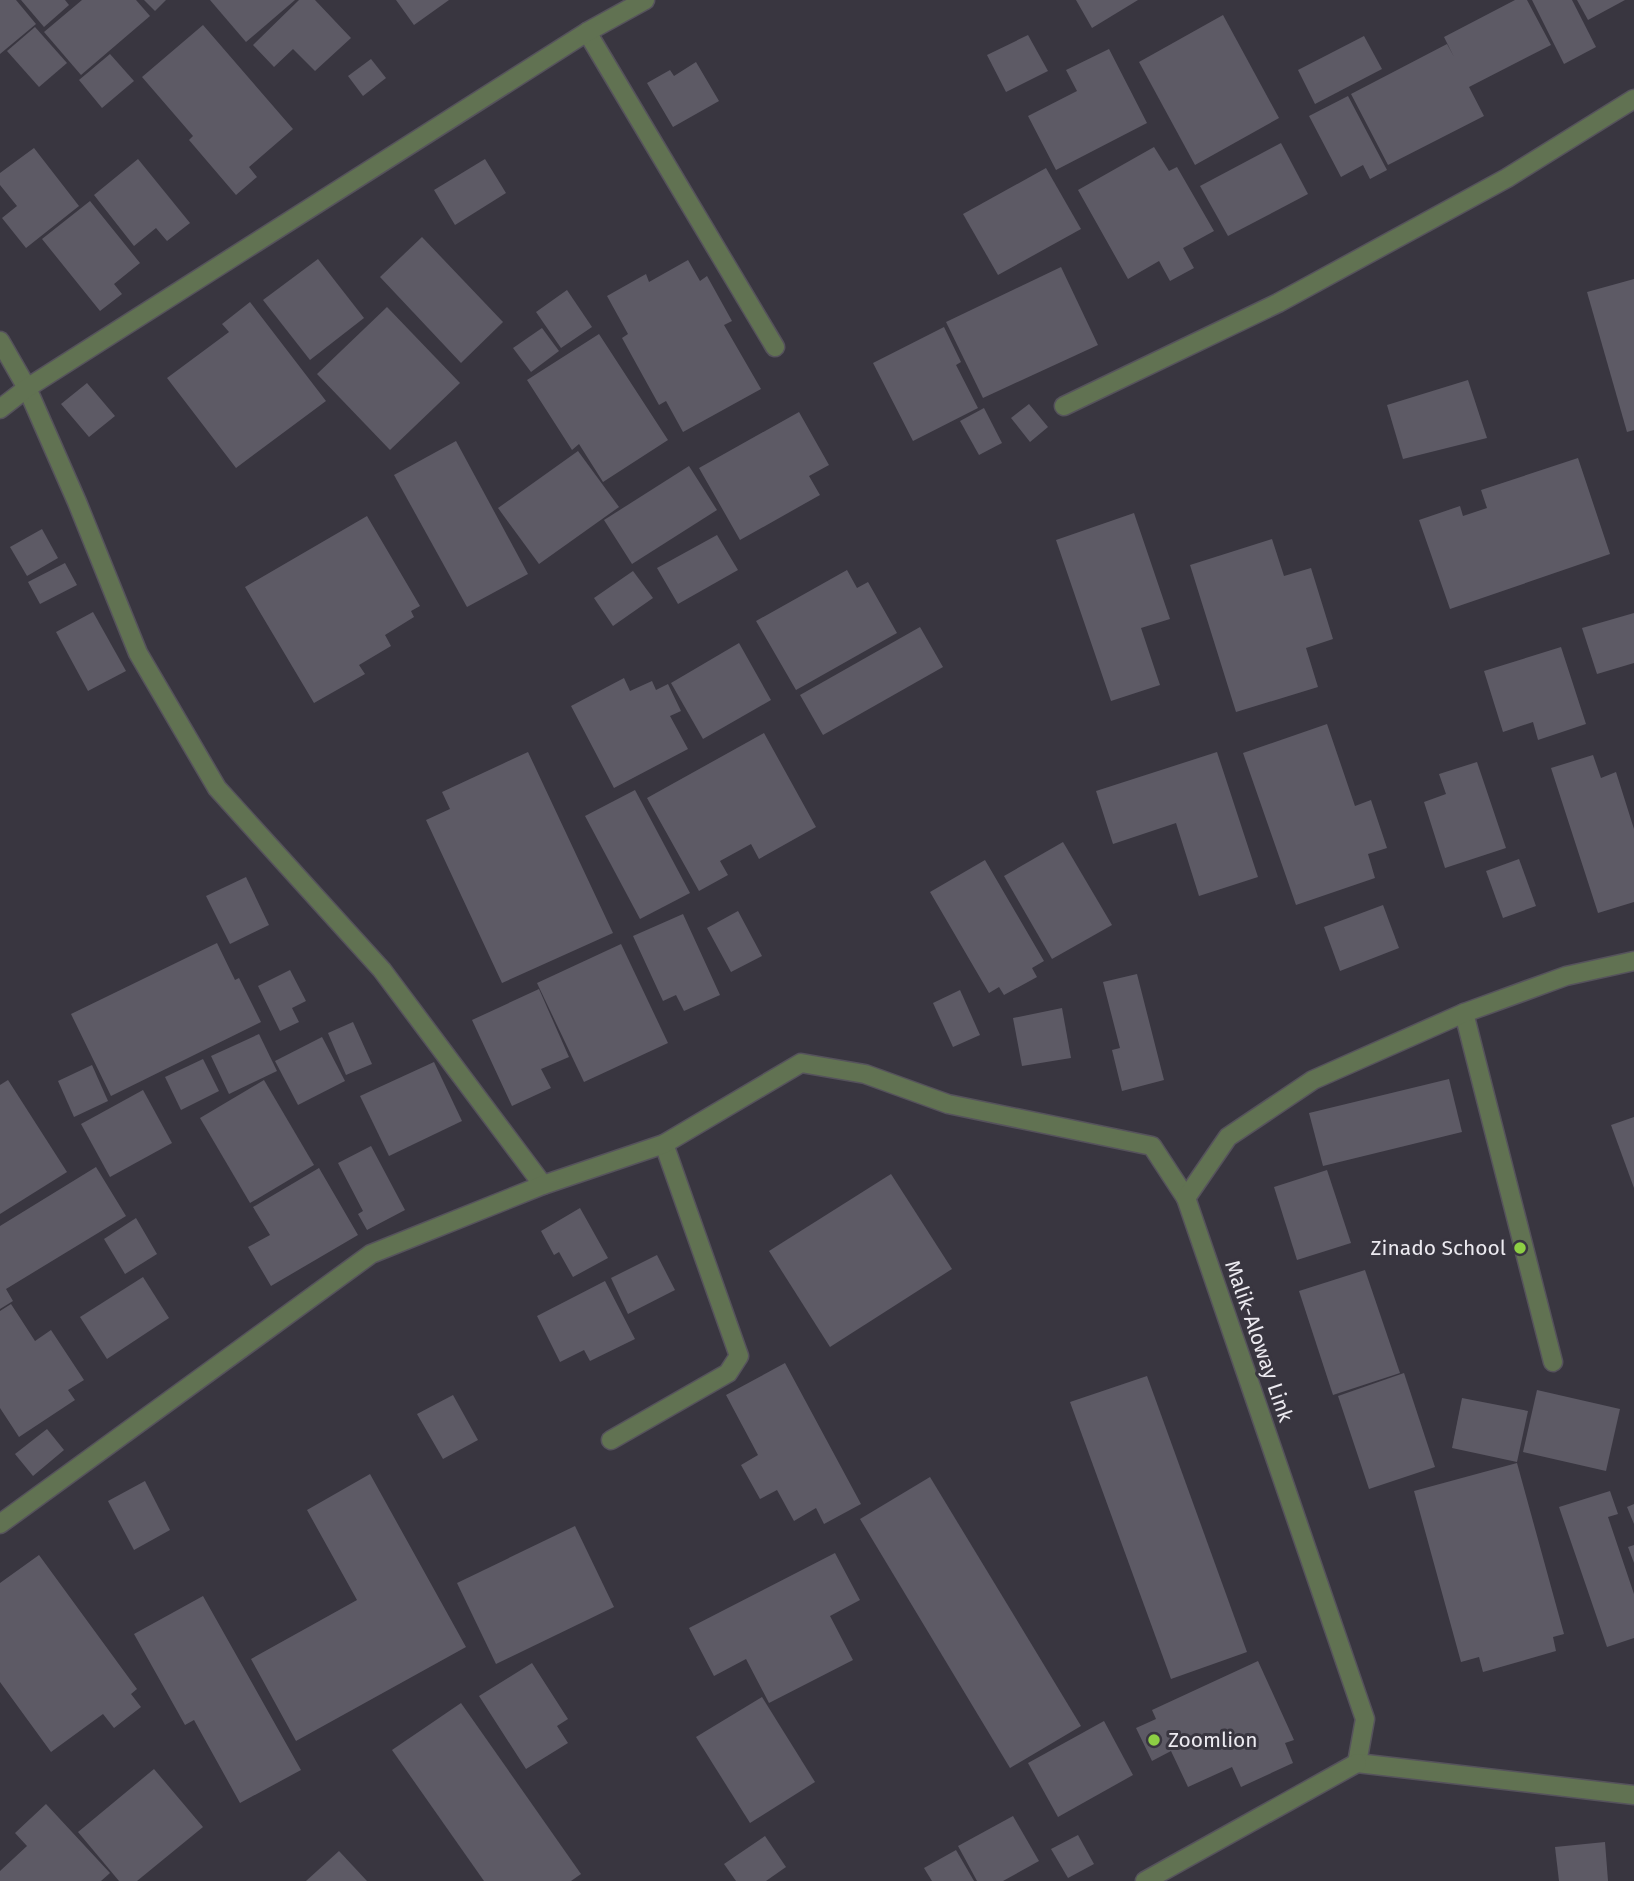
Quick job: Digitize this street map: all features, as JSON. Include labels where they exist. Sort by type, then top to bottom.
[{"type":"street","points":[[0,409],[27,388],[587,32],[645,0]]},
{"type":"street","points":[[587,32],[775,347]]},
{"type":"street","points":[[1064,405],[1290,296],[1507,178],[1634,99]]},
{"type":"street","points":[[0,341],[27,388],[138,653],[217,788],[382,970],[543,1185]]},
{"type":"street","points":[[1186,1198],[1228,1137],[1313,1080],[1464,1013],[1566,975],[1634,961]]},
{"type":"street","points":[[1464,1013],[1553,1362]]},
{"type":"street","name":"Malik-Aloway Link","points":[[0,1524],[371,1254],[543,1185],[664,1144],[801,1063],[864,1074],[948,1104],[1152,1146],[1186,1198],[1365,1719],[1357,1763]]},
{"type":"street","points":[[611,1440],[728,1373],[739,1356],[664,1144]]},
{"type":"street","points":[[1145,1881],[1357,1763],[1634,1795]]},
{"type":"building","points":[[0,0],[16,0],[36,24],[0,54]]},
{"type":"building","points":[[21,0],[65,0],[69,5],[44,27]]},
{"type":"building","points":[[82,0],[136,0],[150,16],[81,75],[44,32]]},
{"type":"building","points":[[144,0],[166,0],[155,11]]},
{"type":"building","points":[[210,0],[295,0],[246,42]]},
{"type":"building","points":[[299,0],[315,0],[351,38],[315,71],[293,49],[274,67],[253,45]]},
{"type":"building","points":[[396,0],[449,0],[414,25]]},
{"type":"building","points":[[1076,0],[1138,0],[1092,28]]},
{"type":"building","points":[[1515,0],[1527,0],[1551,45],[1469,87],[1484,116],[1388,165],[1351,94],[1447,44],[1454,57],[1444,37]]},
{"type":"building","points":[[1532,0],[1572,0],[1596,47],[1564,64]]},
{"type":"building","points":[[1577,0],[1625,0],[1588,20]]},
{"type":"building","points":[[1223,15],[1279,118],[1195,165],[1139,62]]},
{"type":"building","points":[[203,25],[293,129],[249,167],[257,177],[236,195],[189,140],[193,136],[142,77]]},
{"type":"building","points":[[35,27],[67,63],[39,87],[7,51]]},
{"type":"building","points":[[1028,35],[1048,71],[1006,92],[987,55]]},
{"type":"building","points":[[1364,36],[1382,69],[1315,104],[1298,70]]},
{"type":"building","points":[[1109,49],[1147,123],[1056,170],[1028,116],[1077,91],[1066,70]]},
{"type":"building","points":[[110,54],[134,81],[102,108],[79,80]]},
{"type":"building","points":[[371,59],[386,78],[363,96],[348,76]]},
{"type":"building","points":[[696,62],[719,101],[673,127],[647,83],[670,70],[674,76]]},
{"type":"building","points":[[1348,96],[1387,170],[1370,179],[1363,165],[1341,177],[1309,116]]},
{"type":"building","points":[[1281,143],[1308,194],[1228,236],[1200,186]]},
{"type":"building","points":[[1154,147],[1169,171],[1177,167],[1214,231],[1183,248],[1194,268],[1170,281],[1159,261],[1128,279],[1078,190]]},
{"type":"building","points":[[34,148],[79,206],[26,248],[2,218],[17,206],[0,185],[0,173]]},
{"type":"building","points":[[138,159],[190,223],[167,241],[156,228],[134,246],[94,195]]},
{"type":"building","points":[[485,159],[506,193],[455,225],[434,190]]},
{"type":"building","points":[[1046,168],[1081,229],[998,275],[963,214]]},
{"type":"building","points":[[90,201],[140,263],[114,284],[122,294],[100,311],[42,239]]},
{"type":"building","points":[[422,237],[503,322],[461,363],[380,277]]},
{"type":"building","points":[[318,259],[364,318],[310,360],[263,300]]},
{"type":"building","points":[[688,260],[700,281],[707,276],[732,321],[724,325],[761,389],[683,432],[666,401],[659,405],[622,338],[628,334],[607,296],[646,274],[649,282]]},
{"type":"building","points":[[1061,267],[1098,345],[983,398],[946,322]]},
{"type":"building","points":[[1634,279],[1634,430],[1627,432],[1587,292]]},
{"type":"building","points":[[567,290],[592,327],[561,348],[536,312]]},
{"type":"building","points":[[250,302],[326,401],[236,468],[167,378],[229,332],[222,324]]},
{"type":"building","points":[[387,307],[460,383],[390,450],[317,374]]},
{"type":"building","points":[[944,327],[961,362],[956,365],[978,408],[913,441],[873,363]]},
{"type":"building","points":[[542,328],[559,351],[531,372],[513,348]]},
{"type":"building","points":[[599,334],[668,440],[603,482],[579,444],[572,450],[527,380]]},
{"type":"building","points":[[1468,380],[1487,438],[1403,459],[1387,405]]},
{"type":"building","points":[[87,383],[115,416],[89,437],[61,404]]},
{"type":"building","points":[[1029,404],[1048,427],[1030,442],[1011,418]]},
{"type":"building","points":[[984,408],[1002,443],[979,455],[960,421]]},
{"type":"building","points":[[799,412],[829,465],[809,476],[820,495],[740,540],[699,468]]},
{"type":"building","points":[[456,441],[528,574],[467,607],[394,475]]},
{"type":"building","points":[[578,451],[619,507],[539,564],[498,508]]},
{"type":"building","points":[[1578,458],[1610,554],[1450,609],[1419,520],[1460,506],[1463,516],[1487,508],[1481,490]]},
{"type":"building","points":[[689,466],[717,510],[632,564],[604,520]]},
{"type":"building","points":[[1134,513],[1170,619],[1141,628],[1160,685],[1111,701],[1056,540]]},
{"type":"building","points":[[367,516],[420,606],[411,611],[414,617],[385,635],[391,646],[359,665],[365,674],[314,703],[245,587]]},
{"type":"building","points":[[42,529],[58,558],[27,576],[10,547]]},
{"type":"building","points":[[717,535],[738,570],[678,604],[657,568]]},
{"type":"building","points":[[1272,539],[1284,576],[1311,568],[1333,639],[1306,648],[1318,687],[1236,712],[1190,565]]},
{"type":"building","points":[[65,563],[77,585],[40,604],[28,582]]},
{"type":"building","points":[[847,570],[857,588],[868,582],[897,633],[796,690],[756,621]]},
{"type":"building","points":[[633,571],[653,598],[613,626],[594,598]]},
{"type":"building","points":[[93,612],[126,671],[88,691],[56,632]]},
{"type":"building","points":[[1634,613],[1634,663],[1597,674],[1582,628]]},
{"type":"building","points":[[920,627],[943,667],[823,735],[800,695]]},
{"type":"building","points":[[739,643],[771,700],[703,739],[671,683]]},
{"type":"building","points":[[1561,647],[1586,724],[1538,740],[1533,722],[1503,732],[1484,671]]},
{"type":"building","points":[[624,678],[630,691],[652,681],[656,690],[668,684],[681,711],[670,716],[688,749],[614,788],[571,706]]},
{"type":"building","points":[[1327,724],[1355,806],[1371,800],[1387,848],[1368,854],[1375,878],[1296,905],[1243,753]]},
{"type":"building","points":[[764,733],[816,827],[759,859],[751,844],[720,861],[728,875],[699,891],[647,798]]},
{"type":"building","points":[[528,752],[613,933],[502,983],[426,820],[450,809],[442,792]]},
{"type":"building","points":[[1217,752],[1258,877],[1199,896],[1176,823],[1113,844],[1096,791]]},
{"type":"building","points":[[1593,755],[1601,778],[1616,772],[1634,829],[1634,902],[1598,913],[1551,768]]},
{"type":"building","points":[[1477,762],[1506,848],[1445,868],[1424,802],[1446,794],[1439,774]]},
{"type":"building","points":[[635,790],[690,893],[640,919],[585,816]]},
{"type":"building","points":[[1063,842],[1112,925],[1052,959],[1004,876]]},
{"type":"building","points":[[1519,859],[1536,906],[1503,918],[1486,871]]},
{"type":"building","points":[[985,860],[1044,961],[1032,968],[1037,977],[1004,995],[999,987],[989,993],[930,892]]},
{"type":"building","points":[[246,877],[269,925],[230,944],[206,896]]},
{"type":"building","points":[[1383,905],[1399,948],[1340,971],[1324,927]]},
{"type":"building","points":[[738,911],[762,956],[731,972],[707,928]]},
{"type":"building","points":[[683,914],[720,995],[684,1011],[676,995],[663,1001],[633,936]]},
{"type":"building","points":[[217,943],[235,980],[239,978],[261,1022],[111,1096],[71,1014]]},
{"type":"building","points":[[621,944],[668,1043],[584,1082],[537,983]]},
{"type":"building","points":[[290,970],[306,1001],[292,1008],[299,1022],[280,1031],[258,986]]},
{"type":"building","points":[[1137,974],[1164,1080],[1122,1091],[1112,1050],[1120,1048],[1103,982]]},
{"type":"building","points":[[539,989],[569,1057],[541,1069],[551,1088],[512,1106],[472,1020]]},
{"type":"building","points":[[960,990],[980,1035],[953,1047],[933,1003]]},
{"type":"building","points":[[1062,1008],[1071,1058],[1022,1066],[1013,1018]]},
{"type":"building","points":[[353,1022],[372,1064],[346,1075],[328,1033]]},
{"type":"building","points":[[259,1034],[277,1071],[229,1094],[211,1056]]},
{"type":"building","points":[[322,1037],[345,1081],[298,1105],[275,1061]]},
{"type":"building","points":[[203,1059],[219,1091],[181,1110],[165,1077]]},
{"type":"building","points":[[434,1062],[462,1121],[389,1156],[360,1096]]},
{"type":"building","points":[[92,1065],[108,1101],[74,1117],[58,1081]]},
{"type":"building","points":[[1449,1079],[1462,1132],[1323,1166],[1309,1113]]},
{"type":"building","points":[[8,1080],[67,1172],[0,1214],[0,1085]]},
{"type":"building","points":[[264,1080],[314,1165],[250,1203],[200,1118]]},
{"type":"building","points":[[143,1090],[172,1143],[110,1177],[81,1124]]},
{"type":"building","points":[[1634,1117],[1634,1188],[1611,1125]]},
{"type":"building","points":[[371,1146],[405,1210],[367,1230],[358,1214],[363,1211],[338,1163]]},
{"type":"building","points":[[96,1167],[126,1216],[6,1289],[13,1301],[0,1309],[0,1226]]},
{"type":"building","points":[[319,1168],[358,1235],[271,1286],[248,1247],[270,1235],[253,1207]]},
{"type":"building","points":[[1327,1170],[1351,1243],[1297,1260],[1274,1187]]},
{"type":"building","points":[[891,1174],[952,1269],[830,1347],[769,1251]]},
{"type":"building","points":[[580,1208],[608,1258],[573,1277],[559,1252],[554,1255],[541,1231]]},
{"type":"building","points":[[136,1218],[157,1254],[125,1274],[104,1239]]},
{"type":"building","points":[[657,1255],[675,1290],[628,1314],[611,1278]]},
{"type":"building","points":[[1365,1270],[1400,1373],[1333,1395],[1299,1291]]},
{"type":"building","points":[[143,1277],[169,1318],[107,1359],[80,1317]]},
{"type":"building","points":[[605,1281],[635,1339],[590,1361],[584,1350],[560,1362],[537,1316]]},
{"type":"building","points":[[11,1304],[35,1341],[51,1330],[84,1380],[68,1390],[75,1400],[19,1437],[0,1408],[0,1311]]},
{"type":"building","points":[[785,1363],[861,1504],[824,1524],[816,1508],[794,1521],[777,1490],[760,1499],[741,1465],[758,1455],[726,1395]]},
{"type":"building","points":[[1404,1373],[1435,1467],[1369,1489],[1338,1396]]},
{"type":"building","points":[[1147,1376],[1247,1652],[1171,1679],[1070,1402]]},
{"type":"building","points":[[1537,1390],[1620,1409],[1606,1471],[1523,1452]]},
{"type":"building","points":[[453,1395],[478,1440],[443,1459],[417,1414]]},
{"type":"building","points":[[1462,1398],[1528,1411],[1517,1462],[1452,1448]]},
{"type":"building","points":[[47,1429],[64,1450],[33,1476],[15,1454]]},
{"type":"building","points":[[1517,1463],[1564,1634],[1553,1637],[1556,1651],[1483,1672],[1479,1657],[1461,1662],[1414,1491]]},
{"type":"building","points":[[370,1474],[466,1647],[296,1741],[251,1659],[357,1600],[307,1510]]},
{"type":"building","points":[[930,1477],[1081,1726],[1010,1768],[860,1519]]},
{"type":"building","points":[[145,1481],[170,1530],[134,1550],[108,1501]]},
{"type":"building","points":[[1610,1491],[1618,1514],[1608,1517],[1634,1594],[1634,1638],[1607,1647],[1559,1507]]},
{"type":"building","points":[[1634,1504],[1634,1524],[1627,1507]]},
{"type":"building","points":[[575,1526],[614,1607],[496,1664],[457,1583]]},
{"type":"building","points":[[1634,1545],[1634,1563],[1628,1547]]},
{"type":"building","points":[[835,1553],[860,1600],[830,1616],[853,1660],[769,1703],[746,1659],[714,1676],[689,1628]]},
{"type":"building","points":[[39,1555],[137,1689],[131,1694],[141,1707],[114,1728],[103,1714],[51,1752],[0,1682],[0,1583]]},
{"type":"building","points":[[203,1596],[301,1770],[240,1803],[194,1720],[185,1725],[134,1634]]},
{"type":"building","points":[[1258,1661],[1294,1740],[1285,1743],[1293,1763],[1241,1787],[1232,1767],[1188,1787],[1171,1751],[1152,1761],[1136,1728],[1156,1719],[1152,1710]]},
{"type":"building","points":[[532,1663],[568,1719],[557,1726],[568,1743],[526,1769],[479,1696]]},
{"type":"building","points":[[762,1697],[815,1782],[750,1823],[696,1737]]},
{"type":"building","points":[[461,1703],[581,1874],[571,1881],[484,1881],[392,1750]]},
{"type":"building","points":[[1104,1721],[1133,1775],[1058,1817],[1028,1763]]},
{"type":"building","points":[[154,1769],[203,1827],[137,1881],[119,1881],[78,1832]]},
{"type":"building","points":[[46,1804],[110,1873],[101,1881],[0,1881],[0,1871],[27,1846],[15,1833]]},
{"type":"building","points":[[1013,1816],[1039,1861],[1003,1881],[977,1881],[958,1846]]},
{"type":"building","points":[[1078,1835],[1094,1864],[1068,1878],[1051,1849]]},
{"type":"building","points":[[765,1836],[786,1867],[766,1881],[736,1881],[724,1864]]},
{"type":"building","points":[[1605,1842],[1608,1881],[1559,1881],[1555,1847]]},
{"type":"building","points":[[956,1850],[974,1881],[932,1881],[924,1868]]},
{"type":"building","points":[[339,1851],[367,1881],[306,1881]]},
{"type":"place","name":"Zinado School","points":[[1520,1248]]},
{"type":"place","name":"Zoomlion","points":[[1154,1740]]}]
